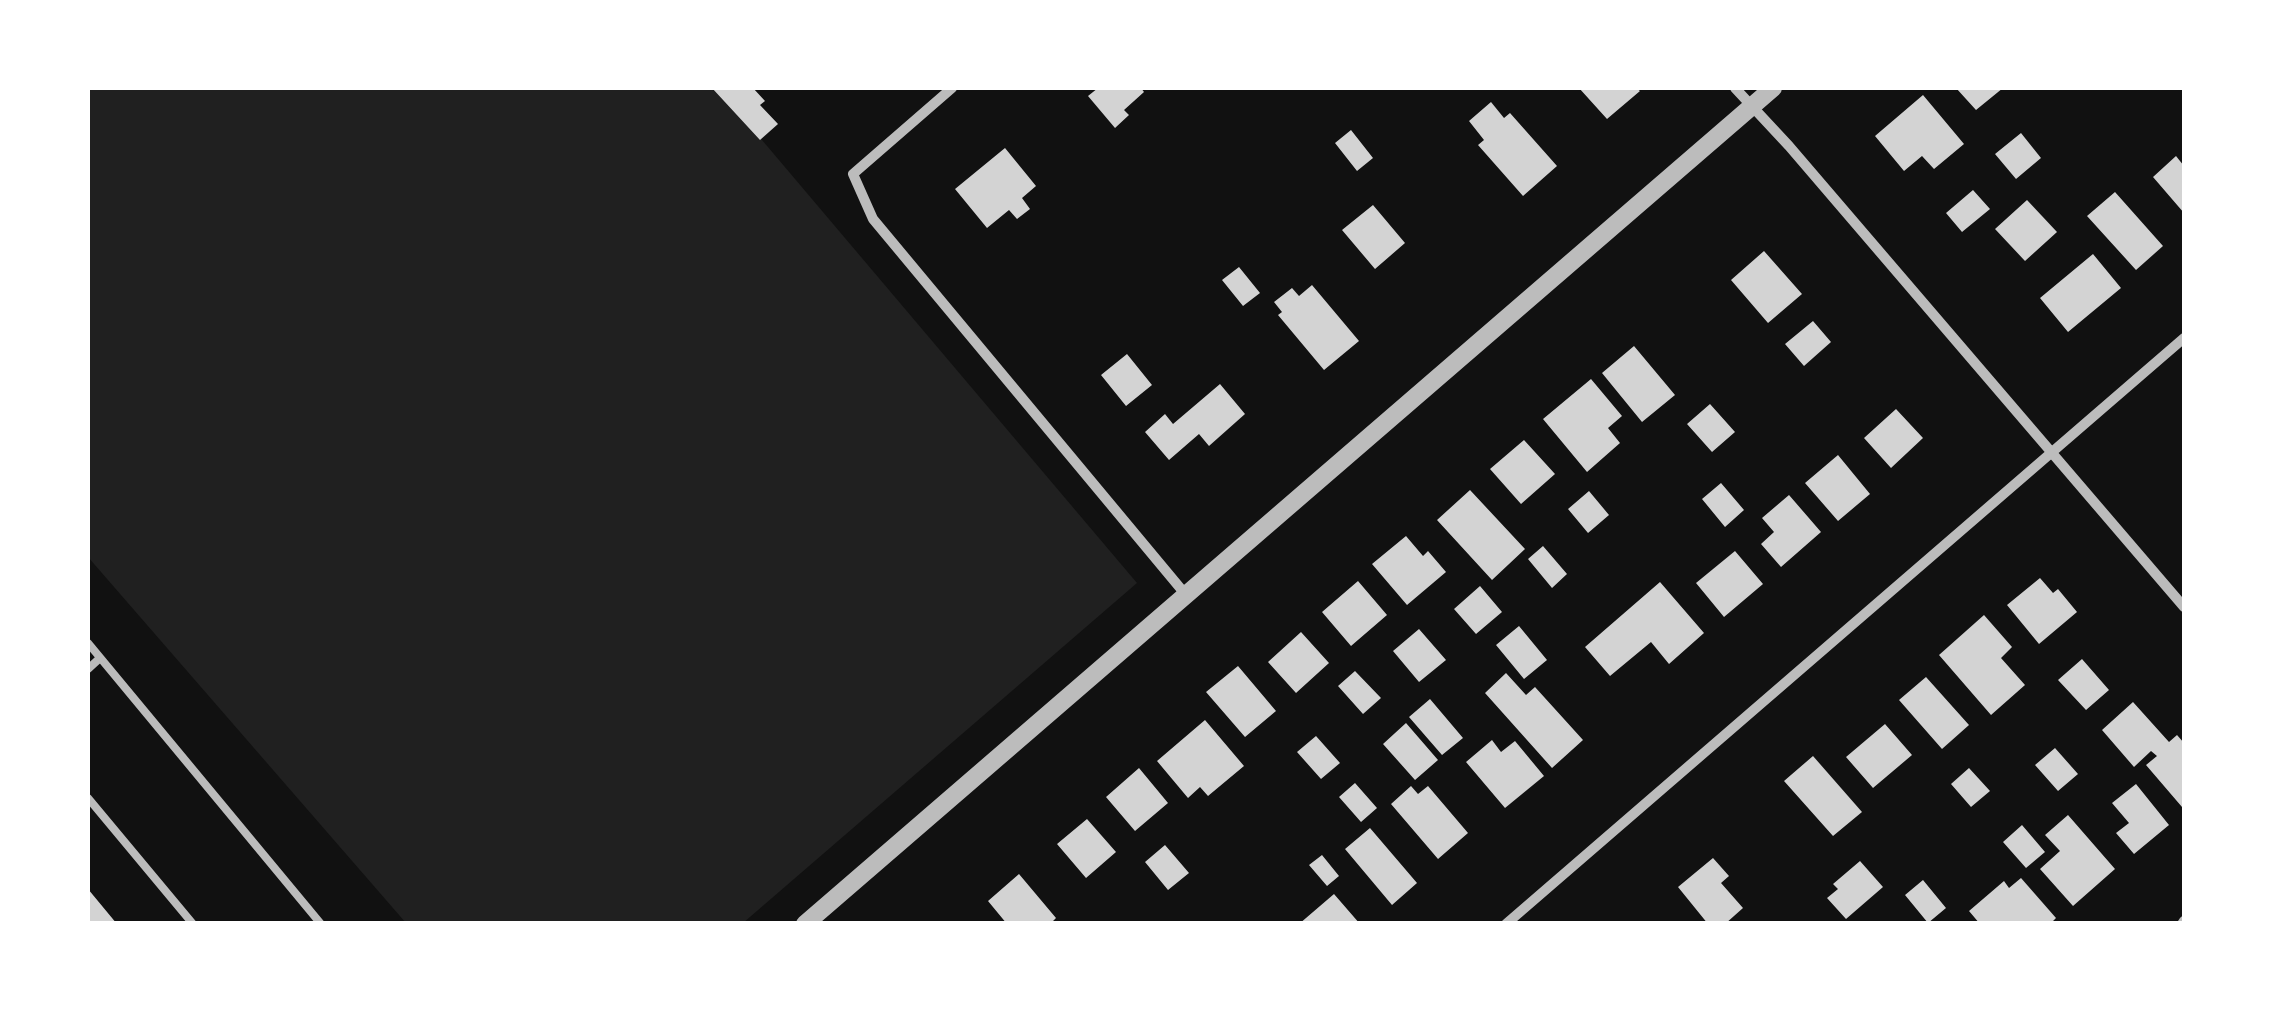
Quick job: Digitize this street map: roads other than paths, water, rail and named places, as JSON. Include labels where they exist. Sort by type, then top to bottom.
[{"type":"street","points":[[952,88],[853,174],[873,219],[1186,594]]},
{"type":"street","points":[[1735,88],[2184,607]]},
{"type":"street","points":[[805,924],[1773,88]]},
{"type":"street","points":[[1506,924],[2184,338]]},
{"type":"lane","points":[[88,643],[321,924]]},
{"type":"lane","points":[[88,669],[100,658]]},
{"type":"lane","points":[[88,798],[192,924]]}]
